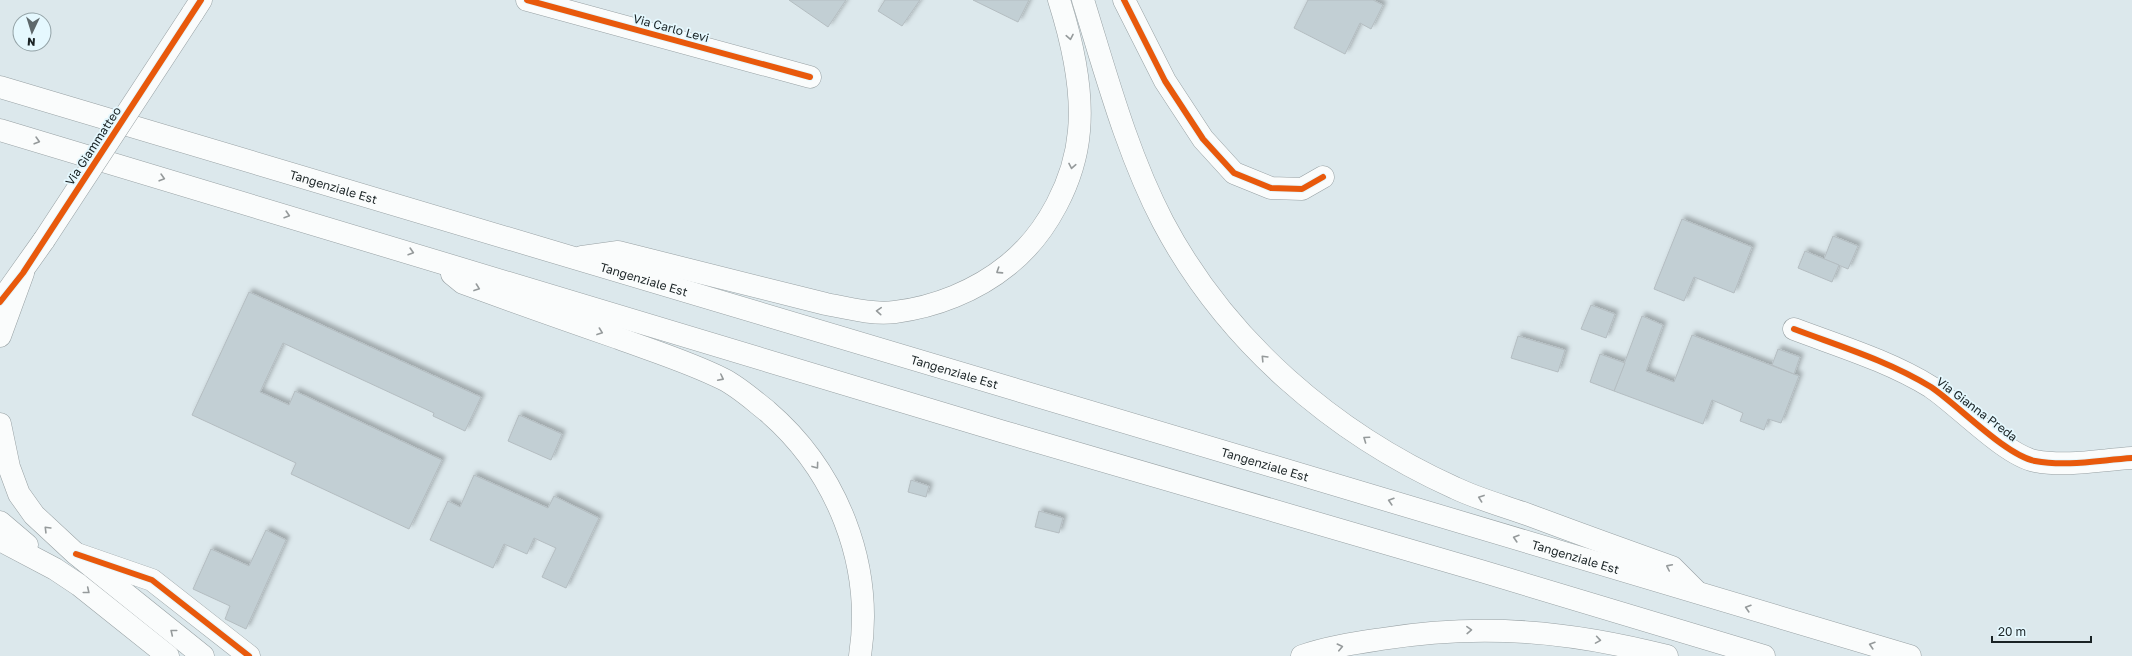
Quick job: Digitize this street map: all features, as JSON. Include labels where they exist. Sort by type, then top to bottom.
[{"type":"main road","name":"Via Carlo Levi","points":[[527,0],[810,77]]},
{"type":"main road","points":[[573,258],[618,252],[826,304],[858,310],[893,312],[922,307],[952,298],[1008,265],[1037,236],[1055,206],[1071,173],[1079,132],[1079,100],[1068,29],[1059,0]]},
{"type":"main road","points":[[1084,0],[1122,121],[1162,221],[1187,262],[1219,308],[1280,374],[1353,430],[1390,455],[1419,471],[1457,489],[1672,567],[1697,592]]},
{"type":"main road","points":[[1124,0],[1165,81],[1203,139],[1234,173],[1270,188],[1302,189],[1323,177]]},
{"type":"main road","name":"Via Giammatteo","points":[[0,302],[23,273],[197,7]]},
{"type":"main road","name":"Tangenziale Est","points":[[0,87],[1910,656]]},
{"type":"main road","points":[[0,130],[434,259],[1004,432],[1482,571],[1764,656]]},
{"type":"main road","points":[[434,259],[463,283],[684,362],[724,379],[753,399],[779,421],[802,447],[822,475],[844,516],[861,576],[863,612],[860,656]]},
{"type":"main road","points":[[0,336],[23,273]]},
{"type":"main road","name":"Via Gianna Preda","points":[[1794,329],[1886,364],[1931,387],[2013,450],[2034,460],[2070,464],[2132,458]]},
{"type":"main road","points":[[0,424],[9,467],[19,494],[34,515],[76,554],[203,656]]},
{"type":"main road","points":[[0,522],[55,569]]},
{"type":"main road","points":[[0,540],[55,569],[79,585],[168,656]]},
{"type":"main road","points":[[76,554],[152,580],[249,656]]},
{"type":"main road","points":[[1302,656],[1361,642],[1428,632],[1487,629],[1559,634],[1620,644],[1667,656]]},
{"type":"building","points":[[789,0],[846,0],[828,27]]},
{"type":"building","points":[[885,0],[920,0],[902,26],[878,11]]},
{"type":"building","points":[[973,0],[1029,0],[1018,22]]},
{"type":"building","points":[[1308,0],[1373,0],[1383,5],[1371,29],[1360,23],[1345,54],[1294,28]]},
{"type":"building","points":[[1682,219],[1752,247],[1734,293],[1694,277],[1684,301],[1654,289]]},
{"type":"building","points":[[1833,236],[1858,246],[1848,269],[1824,259]]},
{"type":"building","points":[[1805,251],[1839,265],[1832,282],[1798,268]]},
{"type":"building","points":[[249,292],[481,397],[465,431],[433,416],[434,413],[283,343],[260,392],[289,405],[295,391],[442,460],[409,529],[291,474],[296,463],[192,415]]},
{"type":"building","points":[[1591,305],[1615,314],[1606,338],[1581,329]]},
{"type":"building","points":[[1642,316],[1663,325],[1646,371],[1674,382],[1692,335],[1799,376],[1781,423],[1768,419],[1764,430],[1740,421],[1743,413],[1712,400],[1703,424],[1614,391]]},
{"type":"building","points":[[1518,336],[1565,350],[1558,372],[1511,358]]},
{"type":"building","points":[[1778,349],[1800,357],[1794,374],[1772,365]]},
{"type":"building","points":[[1600,354],[1625,363],[1614,391],[1590,382]]},
{"type":"building","points":[[519,415],[562,434],[551,460],[508,441]]},
{"type":"building","points":[[474,475],[548,508],[554,496],[599,518],[566,588],[542,577],[556,548],[534,538],[527,554],[504,544],[493,568],[430,540],[448,501],[460,507]]},
{"type":"building","points":[[911,480],[929,486],[926,497],[908,492]]},
{"type":"building","points":[[1039,511],[1063,518],[1059,533],[1035,527]]},
{"type":"building","points":[[266,530],[286,540],[246,629],[225,619],[230,606],[193,589],[211,549],[249,566]]},
{"type":"cycle path","points":[[0,302],[23,273],[201,0]]},
{"type":"cycle path","points":[[527,0],[810,77]]},
{"type":"cycle path","points":[[1124,0],[1165,81],[1203,139],[1234,173],[1271,188],[1302,189],[1323,177]]},
{"type":"cycle path","points":[[1794,329],[1864,355],[1898,369],[1915,378],[1942,395],[1996,440],[2023,457],[2047,463],[2132,458]]},
{"type":"cycle path","points":[[76,554],[152,580],[249,656]]}]
